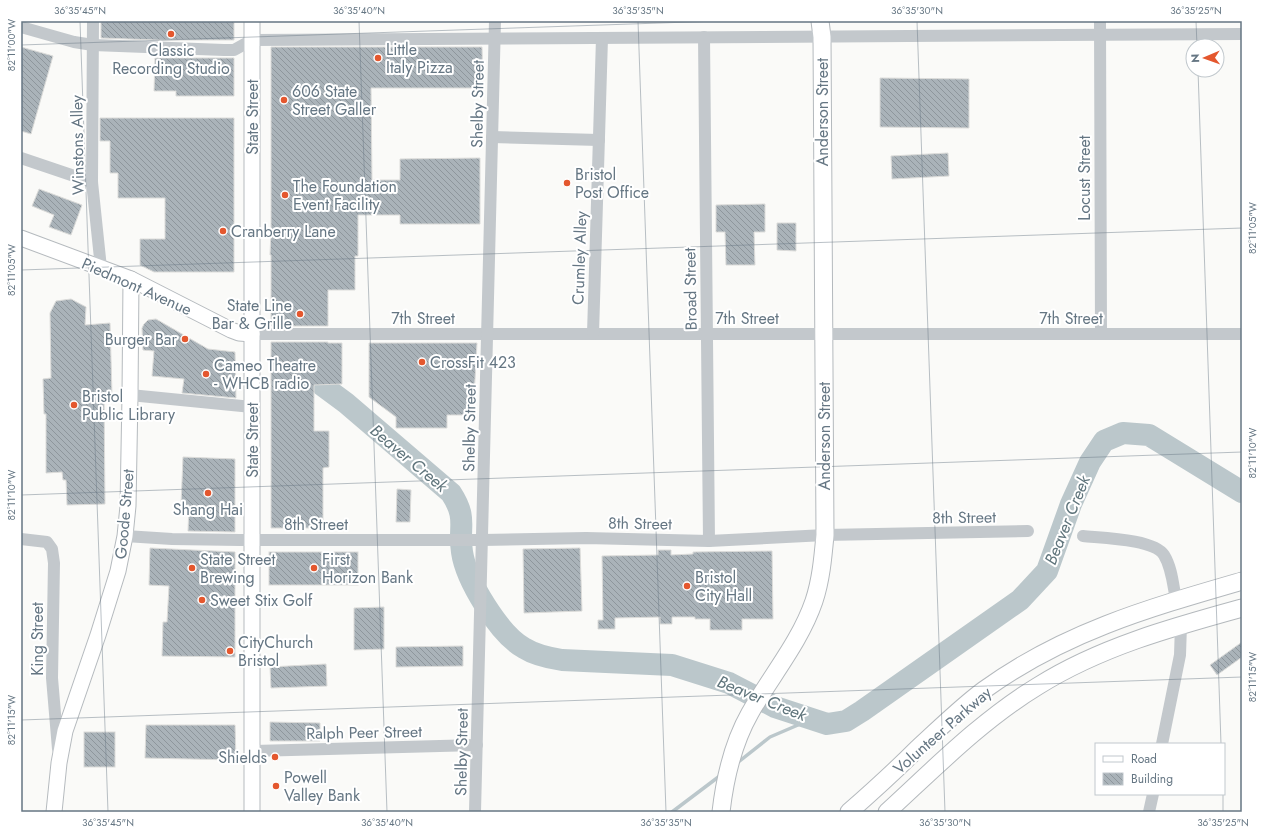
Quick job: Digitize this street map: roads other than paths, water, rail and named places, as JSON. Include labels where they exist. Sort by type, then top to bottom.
[{"type":"highway","name":"Anderson Street","points":[[722,812],[724,789],[733,753],[742,730],[800,632],[814,601],[823,556],[825,535],[823,26]]},
{"type":"highway","name":"Volunteer Parkway","points":[[850,812],[953,716],[984,691],[1031,660],[1067,641],[1112,622],[1176,600],[1242,581]]},
{"type":"highway","points":[[1176,600],[1181,625]]},
{"type":"highway","name":"Volunteer Parkway","points":[[887,812],[943,760],[995,715],[1039,685],[1068,669],[1121,646],[1181,625],[1242,608]]},
{"type":"main road","name":"State Street","points":[[252,21],[252,812]]},
{"type":"main road","name":"Piedmont Avenue","points":[[21,238],[130,279],[231,330],[239,333],[252,334]]},
{"type":"main road","name":"Goode Street","points":[[54,812],[59,763],[65,731],[118,571],[125,536],[128,506],[130,279]]},
{"type":"street","name":"Winstons Alley","points":[[93,21],[92,182],[101,268]]},
{"type":"street","name":"Shelby Street","points":[[475,812],[481,590],[478,540],[487,334],[495,21]]},
{"type":"street","name":"Locust Street","points":[[1100,21],[1101,334]]},
{"type":"street","points":[[21,27],[74,42],[93,45],[234,50],[252,40],[704,38],[823,26],[1100,35],[1242,34]]},
{"type":"street","name":"Crumley Alley","points":[[593,334],[602,38]]},
{"type":"street","name":"Broad Street","points":[[704,38],[709,541]]},
{"type":"street","points":[[492,137],[599,140]]},
{"type":"street","points":[[21,158],[92,182]]},
{"type":"street","name":"7th Street","points":[[252,334],[1242,334]]},
{"type":"street","points":[[130,395],[252,406]]},
{"type":"street","name":"8th Street","points":[[252,540],[478,540],[586,538],[709,541],[825,535],[1028,531]]},
{"type":"street","points":[[125,536],[172,539],[252,540]]},
{"type":"street","points":[[1083,536],[1145,543],[1158,548],[1163,553],[1167,561],[1176,600]]},
{"type":"street","name":"King Street","points":[[21,539],[47,542],[52,549],[54,563],[52,678],[59,763]]},
{"type":"street","points":[[1162,743],[1180,655],[1181,625]]},
{"type":"street","name":"Ralph Peer Street","points":[[252,751],[477,745]]},
{"type":"street","points":[[1149,812],[1153,795]]},
{"type":"waterway","name":"Beaver Creek","points":[[323,386],[346,403],[451,493],[461,516],[462,552],[470,577],[494,619],[514,641],[524,648],[542,656],[562,660],[672,665],[729,683],[775,707],[827,724],[846,721],[862,711],[1020,600],[1047,571],[1071,504],[1090,462],[1104,441],[1123,433],[1149,435],[1242,492]]},
{"type":"waterway","points":[[737,763],[770,737],[812,719]]},
{"type":"waterway","points":[[672,812],[721,775]]},
{"type":"place","name":"Classic Recording Studio","points":[[171,34]]},
{"type":"place","name":"Little Italy Pizza","points":[[378,58]]},
{"type":"place","name":"606 State Street Galler","points":[[284,100]]},
{"type":"place","name":"Bristol Post Office","points":[[567,183]]},
{"type":"place","name":"The Foundation Event Facility","points":[[285,195]]},
{"type":"place","name":"Cranberry Lane","points":[[223,231]]},
{"type":"place","name":"State Line Bar & Grille","points":[[300,314]]},
{"type":"place","name":"Burger Bar","points":[[185,339]]},
{"type":"place","name":"CrossFit 423","points":[[422,362]]},
{"type":"place","name":"Cameo Theatre - WHCB radio","points":[[206,374]]},
{"type":"place","name":"Bristol Public Library","points":[[74,405]]},
{"type":"place","name":"Shang Hai","points":[[208,493]]},
{"type":"place","name":"State Street Brewing","points":[[192,568]]},
{"type":"place","name":"First Horizon Bank","points":[[314,568]]},
{"type":"place","name":"Bristol City Hall","points":[[687,586]]},
{"type":"place","name":"Sweet Stix Golf","points":[[202,600]]},
{"type":"place","name":"CityChurch Bristol","points":[[230,651]]},
{"type":"place","name":"Shields","points":[[275,757]]},
{"type":"place","name":"Powell Valley Bank","points":[[276,786]]}]
